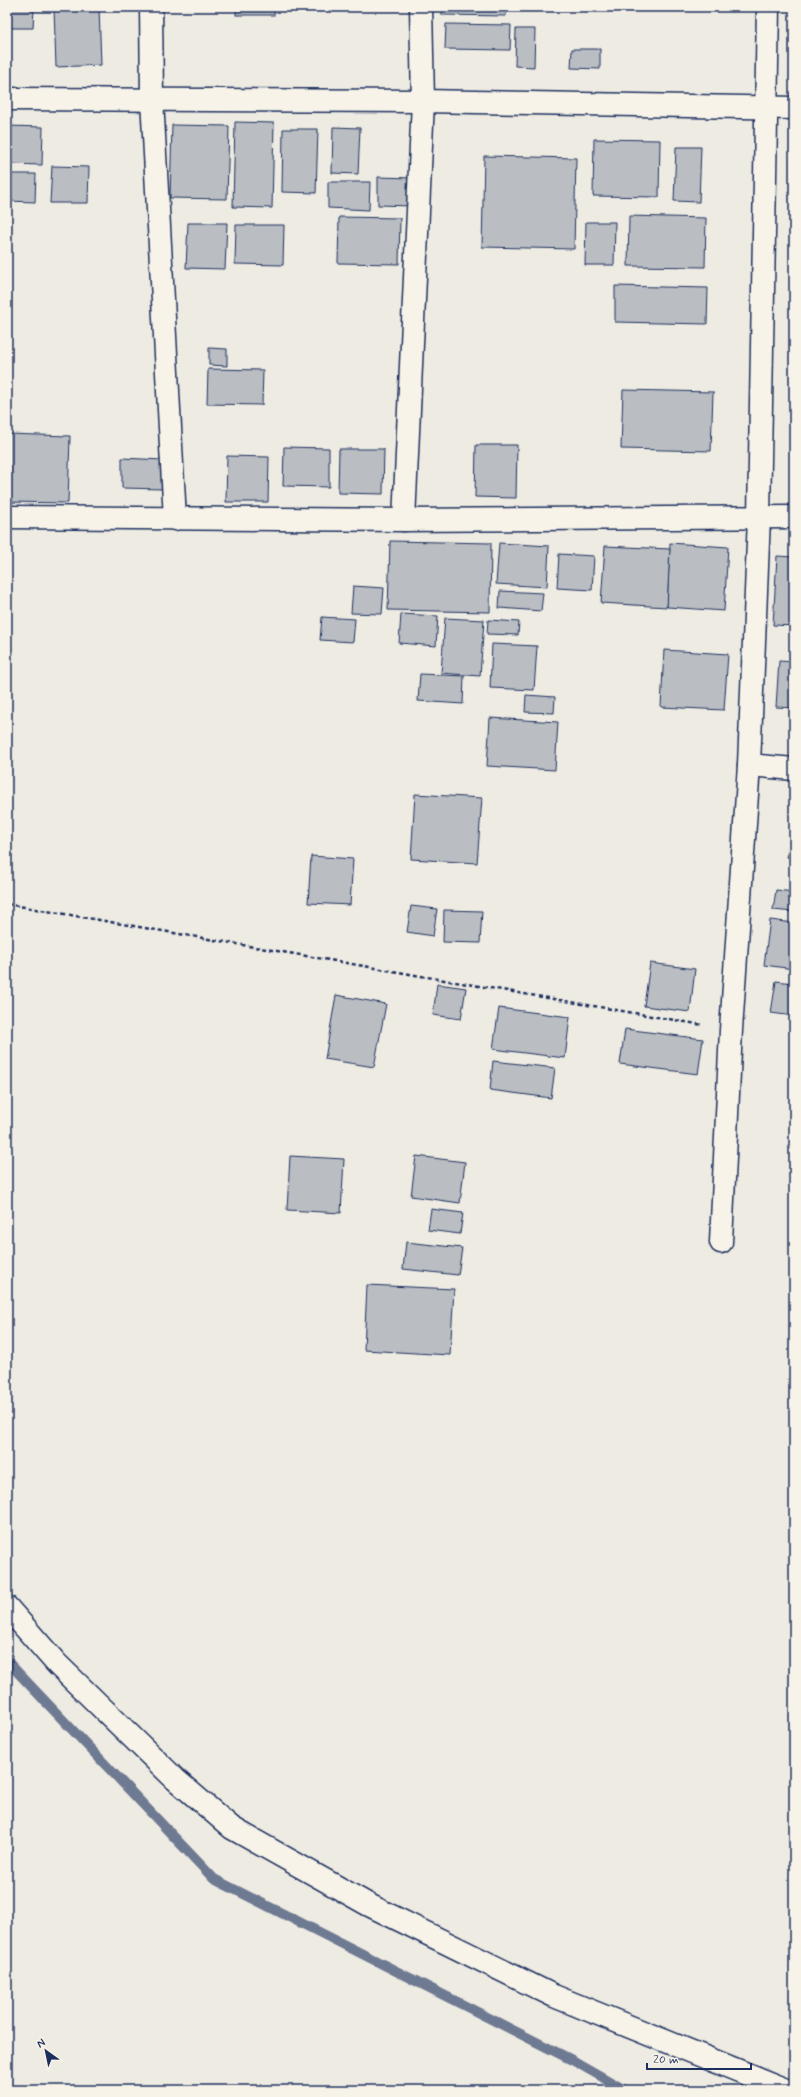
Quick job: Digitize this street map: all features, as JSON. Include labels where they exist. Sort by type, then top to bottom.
[{"type":"street","points":[[151,7],[152,99],[175,518]]},
{"type":"street","points":[[404,520],[423,101],[421,7]]},
{"type":"street","points":[[721,1242],[731,1030],[749,766],[759,517],[768,7]]},
{"type":"street","points":[[7,99],[423,101],[767,106],[794,108]]},
{"type":"street","points":[[7,518],[404,520],[794,517]]},
{"type":"street","points":[[749,766],[794,769]]},
{"type":"street","points":[[7,1607],[57,1664],[175,1779],[232,1828],[369,1905],[554,1996],[786,2090]]},
{"type":"path","points":[[7,904],[731,1030]]},
{"type":"building","points":[[7,7],[34,7],[33,28],[7,28]]},
{"type":"building","points":[[99,7],[101,65],[56,67],[54,9]]},
{"type":"building","points":[[236,7],[274,7],[274,15],[236,15]]},
{"type":"building","points":[[442,7],[506,7],[506,16],[442,15]]},
{"type":"building","points":[[446,24],[511,25],[510,50],[445,49]]},
{"type":"building","points":[[516,29],[535,29],[534,67],[515,66]]},
{"type":"building","points":[[572,49],[600,49],[600,69],[571,68]]},
{"type":"building","points":[[235,122],[274,123],[272,208],[233,207]]},
{"type":"building","points":[[172,125],[229,126],[227,199],[170,198]]},
{"type":"building","points":[[7,126],[43,127],[42,165],[7,164]]},
{"type":"building","points":[[333,127],[360,128],[358,174],[332,173]]},
{"type":"building","points":[[283,129],[318,129],[316,193],[282,192]]},
{"type":"building","points":[[594,139],[660,140],[659,197],[593,196]]},
{"type":"building","points":[[676,147],[701,147],[699,202],[674,201]]},
{"type":"building","points":[[484,156],[576,158],[574,249],[482,247]]},
{"type":"building","points":[[52,166],[89,167],[88,203],[50,203]]},
{"type":"building","points":[[7,174],[36,174],[35,202],[7,201]]},
{"type":"building","points":[[378,177],[413,178],[412,206],[378,205]]},
{"type":"building","points":[[328,182],[370,182],[369,210],[328,208]]},
{"type":"building","points":[[629,216],[706,218],[705,267],[628,266]]},
{"type":"building","points":[[339,217],[400,218],[399,264],[338,263]]},
{"type":"building","points":[[586,222],[615,222],[614,265],[585,265]]},
{"type":"building","points":[[188,223],[227,223],[225,269],[186,268]]},
{"type":"building","points":[[236,225],[284,225],[283,265],[235,264]]},
{"type":"building","points":[[615,286],[708,288],[707,324],[615,322]]},
{"type":"building","points":[[209,348],[227,349],[227,366],[209,365]]},
{"type":"building","points":[[208,369],[263,370],[262,405],[207,404]]},
{"type":"building","points":[[623,390],[713,392],[711,451],[621,449]]},
{"type":"building","points":[[7,434],[70,436],[68,503],[7,502]]},
{"type":"building","points":[[476,445],[517,445],[516,498],[475,497]]},
{"type":"building","points":[[284,447],[329,448],[329,487],[283,486]]},
{"type":"building","points":[[339,449],[384,449],[383,494],[338,493]]},
{"type":"building","points":[[227,456],[269,457],[268,502],[226,502]]},
{"type":"building","points":[[122,458],[163,460],[162,489],[122,488]]},
{"type":"building","points":[[390,541],[491,543],[490,612],[388,610]]},
{"type":"building","points":[[499,543],[549,546],[547,587],[496,584]]},
{"type":"building","points":[[670,543],[728,547],[724,611],[667,607]]},
{"type":"building","points":[[605,546],[670,549],[667,607],[601,603]]},
{"type":"building","points":[[559,554],[594,556],[592,590],[557,588]]},
{"type":"building","points":[[777,556],[794,557],[794,626],[773,625]]},
{"type":"building","points":[[353,586],[384,588],[382,614],[351,613]]},
{"type":"building","points":[[500,591],[543,593],[541,611],[499,608]]},
{"type":"building","points":[[401,614],[438,616],[436,646],[399,643]]},
{"type":"building","points":[[322,617],[355,619],[353,642],[320,640]]},
{"type":"building","points":[[445,618],[484,620],[480,676],[441,673]]},
{"type":"building","points":[[488,620],[519,622],[518,635],[487,634]]},
{"type":"building","points":[[492,644],[537,646],[534,690],[490,688]]},
{"type":"building","points":[[664,650],[728,654],[724,710],[661,707]]},
{"type":"building","points":[[779,661],[794,662],[794,708],[776,707]]},
{"type":"building","points":[[420,674],[464,676],[463,704],[418,701]]},
{"type":"building","points":[[526,695],[555,697],[554,713],[525,712]]},
{"type":"building","points":[[490,718],[558,722],[555,770],[487,766]]},
{"type":"building","points":[[415,794],[482,798],[477,863],[411,859]]},
{"type":"building","points":[[794,805],[794,858],[787,857]]},
{"type":"building","points":[[311,856],[353,859],[350,905],[308,903]]},
{"type":"building","points":[[776,890],[794,892],[794,912],[773,910]]},
{"type":"building","points":[[411,906],[437,909],[433,936],[407,932]]},
{"type":"building","points":[[444,910],[482,911],[480,943],[443,942]]},
{"type":"building","points":[[770,920],[794,923],[794,969],[764,965]]},
{"type":"building","points":[[650,963],[695,969],[690,1012],[644,1006]]},
{"type":"building","points":[[776,981],[794,983],[794,1016],[771,1013]]},
{"type":"building","points":[[437,984],[466,988],[461,1019],[433,1015]]},
{"type":"building","points":[[336,995],[386,1004],[374,1067],[325,1059]]},
{"type":"building","points":[[499,1008],[570,1017],[565,1058],[493,1049]]},
{"type":"building","points":[[625,1029],[703,1039],[698,1074],[620,1064]]},
{"type":"building","points":[[493,1061],[555,1068],[551,1098],[490,1090]]},
{"type":"building","points":[[290,1156],[344,1159],[341,1213],[287,1210]]},
{"type":"building","points":[[416,1156],[465,1162],[460,1203],[411,1196]]},
{"type":"building","points":[[431,1209],[463,1213],[460,1234],[428,1230]]},
{"type":"building","points":[[406,1242],[462,1248],[458,1275],[403,1269]]},
{"type":"building","points":[[367,1285],[454,1289],[450,1355],[364,1350]]},
{"type":"waterway","points":[[7,1661],[214,1879],[574,2061],[625,2090]]}]
